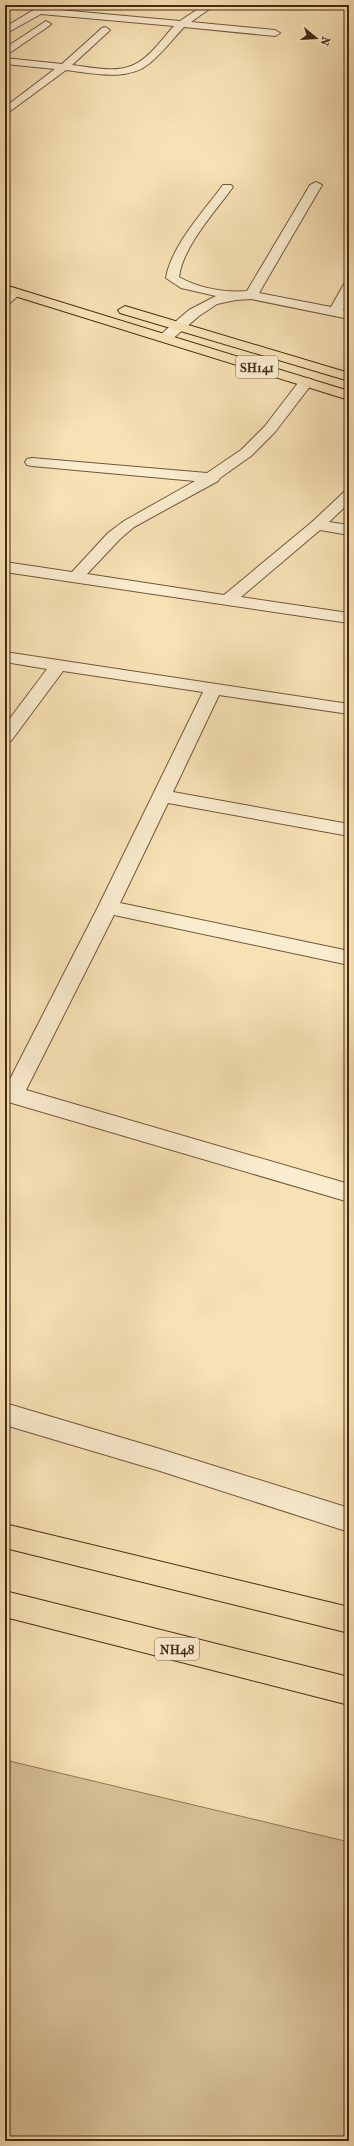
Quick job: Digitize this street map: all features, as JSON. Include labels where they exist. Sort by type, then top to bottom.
[{"type":"main road","points":[[8,294],[165,338]]},
{"type":"main road","points":[[113,307],[349,377]]},
{"type":"main road","name":"SH141","points":[[165,338],[349,396]]},
{"type":"main road","points":[[5,1536],[349,1620]]},
{"type":"main road","name":"NH48","points":[[5,1604],[349,1691]]},
{"type":"street","points":[[5,31],[49,5]]},
{"type":"street","points":[[194,6],[208,6]]},
{"type":"street","points":[[5,61],[114,72],[134,69],[146,62],[182,24],[208,6]]},
{"type":"street","points":[[40,11],[275,33]]},
{"type":"street","points":[[5,53],[46,24]]},
{"type":"street","points":[[5,112],[64,67],[106,30]]},
{"type":"street","points":[[251,295],[316,185]]},
{"type":"street","points":[[227,187],[180,255],[171,273],[172,278],[179,283],[198,290],[235,295],[251,295],[349,315]]},
{"type":"street","points":[[335,312],[349,288]]},
{"type":"street","points":[[165,338],[203,305],[220,298],[235,295]]},
{"type":"street","points":[[76,577],[114,536],[129,524],[213,478],[246,453],[270,429],[306,382]]},
{"type":"street","points":[[32,462],[213,478]]},
{"type":"street","points":[[228,600],[317,525],[349,495]]},
{"type":"street","points":[[317,525],[349,530]]},
{"type":"street","points":[[5,567],[349,618]]},
{"type":"street","points":[[5,656],[59,666],[349,710]]},
{"type":"street","points":[[5,737],[59,666]]},
{"type":"street","points":[[212,689],[108,907],[9,1094],[349,1193]]},
{"type":"street","points":[[162,796],[349,830]]},
{"type":"street","points":[[108,907],[349,958]]},
{"type":"street","points":[[5,1414],[160,1460],[349,1520]]},
{"type":"shaded area","points":[[5,1760],[349,1842],[349,2141],[5,2141]]}]
